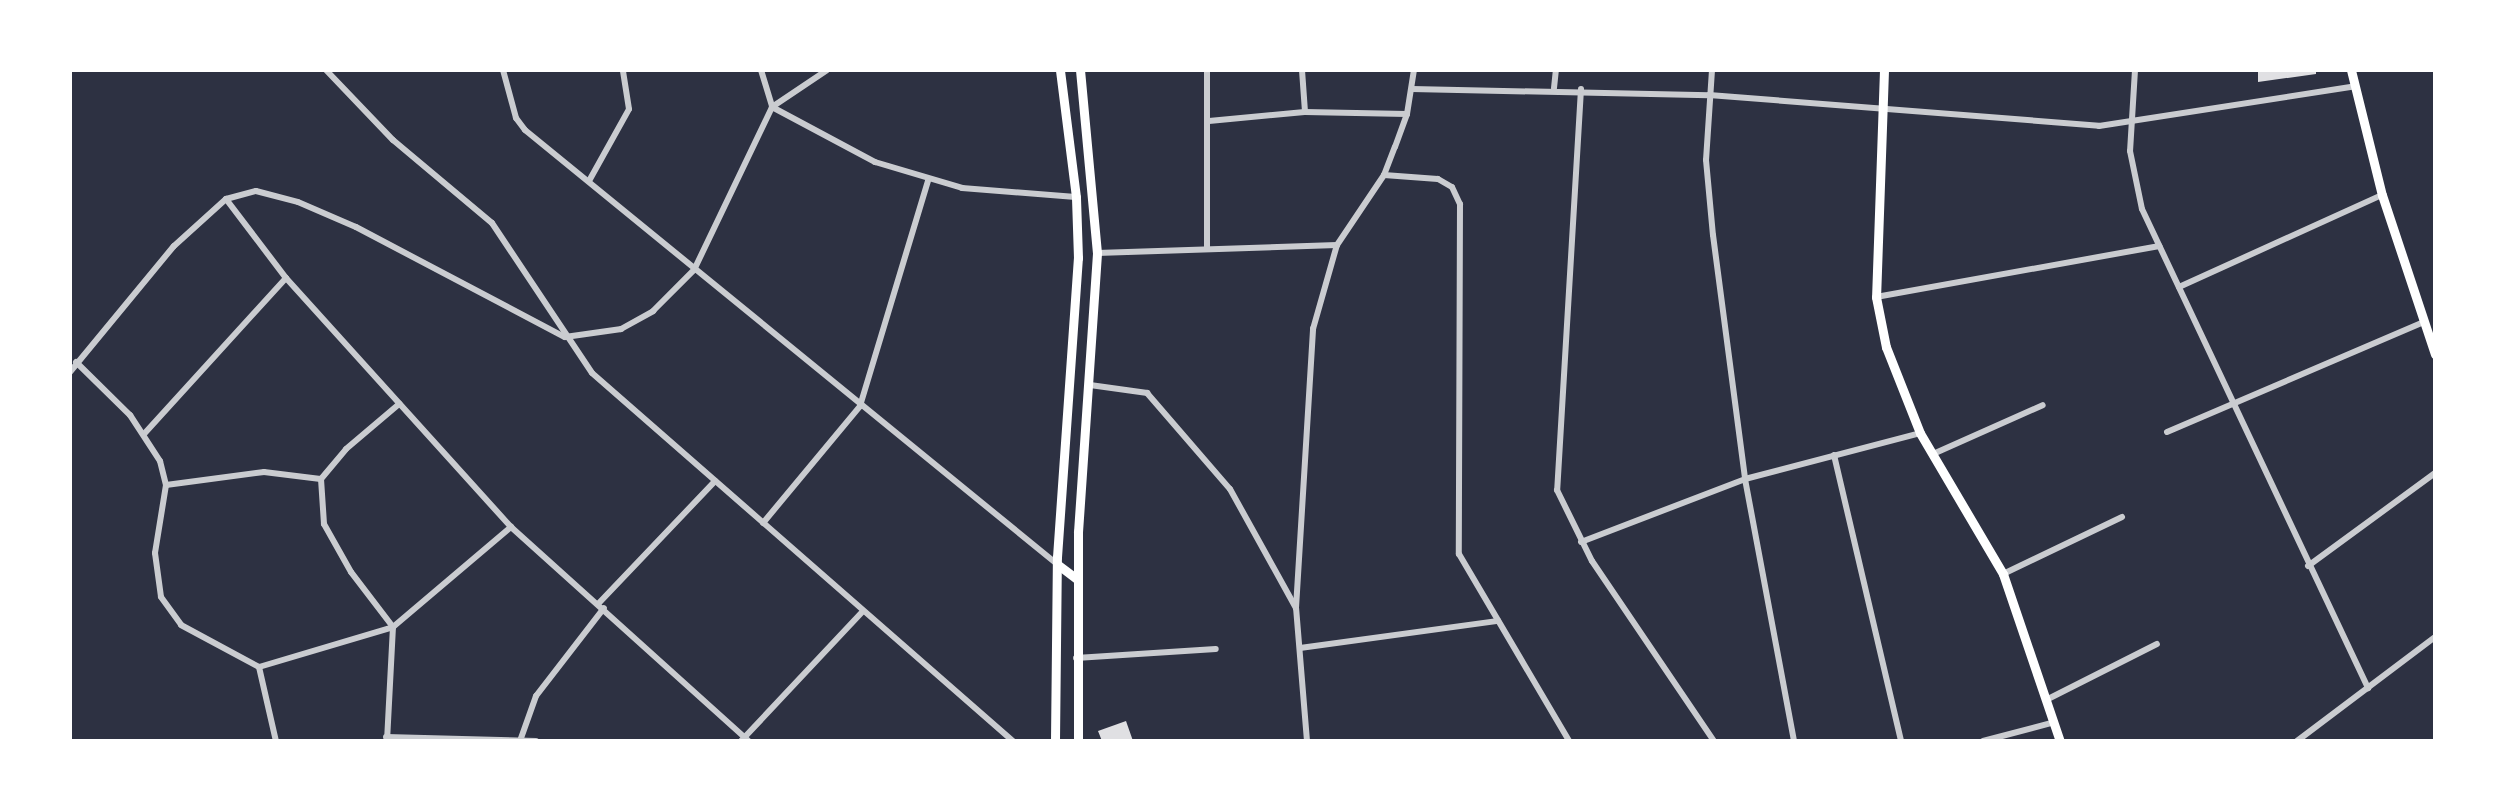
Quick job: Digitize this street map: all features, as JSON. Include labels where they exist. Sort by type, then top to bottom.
[{"type":"main road","points":[[1055,741],[1057,564],[1078,258],[1076,197],[1060,70]]},
{"type":"main road","points":[[1078,741],[1077,579],[1097,253],[1080,70]]},
{"type":"main road","points":[[1884,70],[1876,297],[1891,361],[1920,433],[2003,574],[2060,741]]},
{"type":"main road","points":[[2351,70],[2352,87],[2382,195],[2435,354]]},
{"type":"main road","points":[[1057,564],[1077,579]]},
{"type":"street","points":[[326,70],[393,140],[492,223],[565,337],[592,373],[1013,741]]},
{"type":"street","points":[[503,70],[516,118],[694,270],[1057,564]]},
{"type":"street","points":[[589,181],[629,109],[623,70]]},
{"type":"street","points":[[761,70],[772,107],[875,162],[928,181],[1076,197]]},
{"type":"street","points":[[70,372],[174,246],[226,199],[256,191],[298,202],[565,337],[621,329],[653,311],[694,270],[772,107],[827,70]]},
{"type":"street","points":[[1207,70],[1207,249]]},
{"type":"street","points":[[1302,70],[1305,112]]},
{"type":"street","points":[[1307,741],[1296,608],[1313,329],[1337,245],[1384,175],[1407,114],[1414,70]]},
{"type":"street","points":[[1554,88],[1556,70]]},
{"type":"street","points":[[1712,70],[1709,190],[1745,479],[1794,741]]},
{"type":"street","points":[[2135,70],[2130,123],[2135,182],[2159,246],[2236,401],[2308,566],[2368,688]]},
{"type":"street","points":[[1412,89],[1554,88],[1709,95],[1884,106],[2063,125],[2130,123],[2352,87]]},
{"type":"street","points":[[1581,89],[1556,445],[1557,490],[1581,542],[1714,741]]},
{"type":"street","points":[[1209,121],[1305,112],[1407,114]]},
{"type":"street","points":[[1384,175],[1438,179],[1452,187],[1460,204],[1459,554],[1569,741]]},
{"type":"street","points":[[763,523],[860,406],[928,181]]},
{"type":"street","points":[[2179,287],[2382,195]]},
{"type":"street","points":[[226,199],[286,278],[511,527],[745,740],[863,611]]},
{"type":"street","points":[[1097,253],[1337,245]]},
{"type":"street","points":[[1876,297],[2159,246]]},
{"type":"street","points":[[144,434],[286,278]]},
{"type":"street","points":[[2167,432],[2424,322]]},
{"type":"street","points":[[76,362],[144,434],[166,485],[155,553],[161,597],[181,625],[259,667],[393,627],[511,527]]},
{"type":"street","points":[[1090,385],[1147,393],[1230,489],[1296,608]]},
{"type":"street","points":[[399,404],[346,449],[321,479],[324,524],[351,572],[393,627],[386,739],[536,741]]},
{"type":"street","points":[[1933,454],[2043,405]]},
{"type":"street","points":[[1581,542],[1745,479],[1920,433]]},
{"type":"street","points":[[1834,455],[1901,741]]},
{"type":"street","points":[[166,485],[264,472],[321,479]]},
{"type":"street","points":[[2308,566],[2435,473]]},
{"type":"street","points":[[520,739],[536,696],[601,606],[715,481]]},
{"type":"street","points":[[2003,574],[2122,517]]},
{"type":"street","points":[[1300,648],[1498,621]]},
{"type":"street","points":[[2297,741],[2435,637]]},
{"type":"street","points":[[2048,699],[2157,644]]},
{"type":"street","points":[[1076,658],[1216,649]]},
{"type":"street","points":[[259,667],[276,741]]},
{"type":"street","points":[[1983,741],[2055,722]]},
{"type":"building","points":[[2258,70],[2316,70],[2316,74],[2258,82]]},
{"type":"building","points":[[1126,721],[1133,741],[1102,741],[1098,731]]}]
